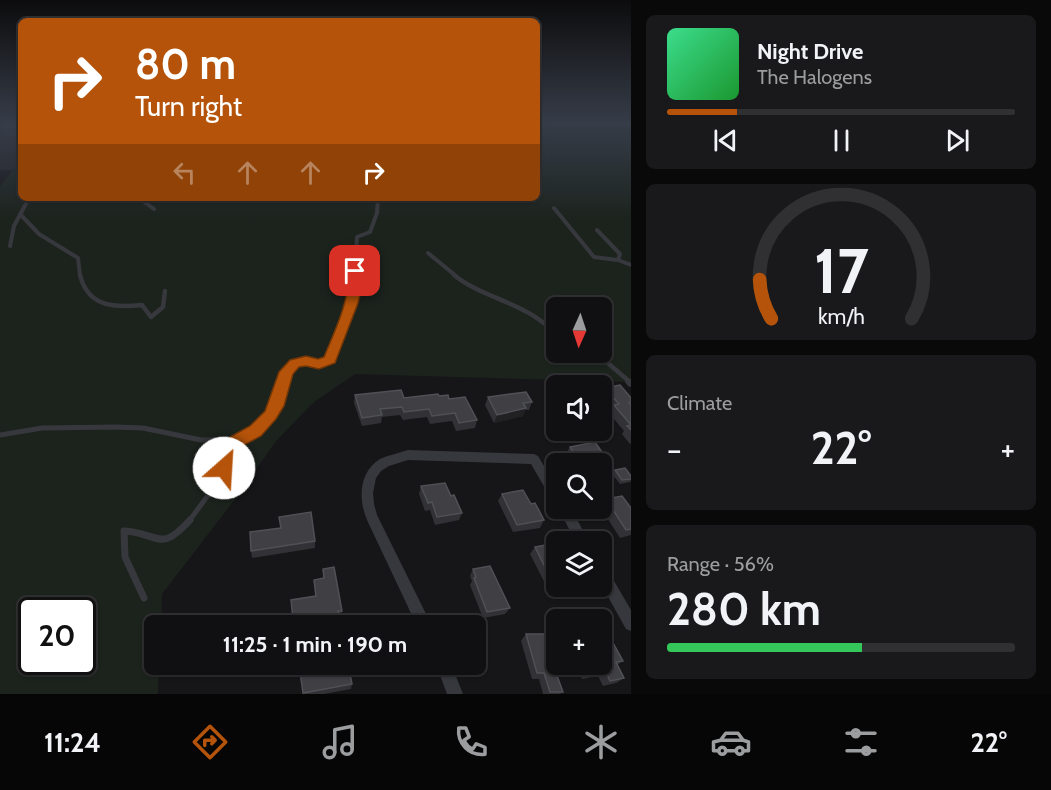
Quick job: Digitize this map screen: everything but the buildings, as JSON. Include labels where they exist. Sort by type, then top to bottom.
[{"type":"street","points":[[420,615],[371,516],[366,501],[366,489],[374,471],[394,458],[408,455],[534,459],[546,479]]},
{"type":"street","points":[[612,591],[631,624]]},
{"type":"street","points":[[448,675],[455,694]]},
{"type":"lane","points":[[10,246],[14,226],[27,201]]},
{"type":"lane","points":[[143,201],[154,209]]},
{"type":"lane","points":[[0,435],[42,428],[116,427],[143,428],[201,440],[240,439],[255,431],[276,406],[287,372],[295,363],[306,361],[319,364],[330,360],[343,331],[355,291],[357,237],[370,232],[377,213],[378,201]]},
{"type":"lane","points":[[554,208],[594,257],[617,260],[631,265]]},
{"type":"lane","points":[[20,214],[28,226],[38,234],[78,258],[80,278],[93,298],[115,308],[142,305],[147,316],[151,317],[158,314],[164,304],[165,291]]},
{"type":"lane","points":[[597,230],[620,254],[617,260]]},
{"type":"lane","points":[[428,253],[469,287],[488,293],[528,312],[546,325]]},
{"type":"lane","points":[[608,363],[631,382]]},
{"type":"lane","points":[[144,598],[131,577],[126,561],[124,531],[135,531],[161,540],[174,535],[222,475],[227,458],[240,439]]},
{"type":"shaded area","points":[[0,155],[18,155],[18,167],[13,170],[0,170]]},
{"type":"shaded area","points":[[540,155],[631,155],[631,382],[612,381],[612,375],[546,375],[546,380],[355,374],[314,402],[276,441],[239,494],[162,594],[161,615],[144,615],[144,675],[159,675],[158,694],[0,694],[0,186],[18,167],[18,201],[540,201]]},
{"type":"route","points":[[224,468],[236,442],[255,431],[270,415],[276,406],[287,372],[295,363],[306,361],[319,364],[330,360],[352,303],[355,291],[355,271]]}]
